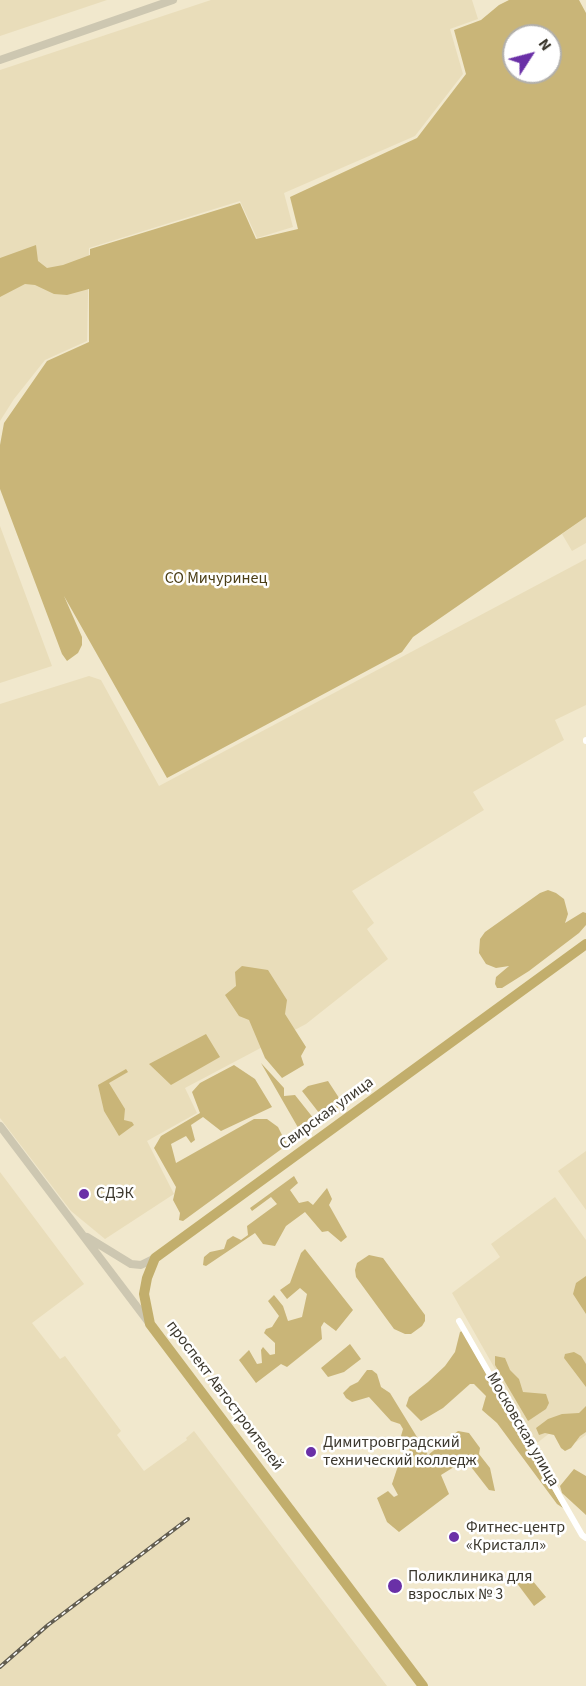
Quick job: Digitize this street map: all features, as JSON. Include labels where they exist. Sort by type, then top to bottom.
[{"type":"highway","name":"Свирская улица","points":[[155,1258],[586,944]]},
{"type":"highway","points":[[150,1324],[144,1294],[147,1278],[155,1258]]},
{"type":"highway","name":"проспект Автостроителей","points":[[150,1324],[423,1686]]},
{"type":"main road","points":[[0,60],[173,0]]},
{"type":"main road","name":"проспект Автостроителей","points":[[0,1126],[150,1324]]},
{"type":"main road","name":"Свирская улица","points":[[81,1233],[131,1264],[141,1265],[155,1258]]},
{"type":"street","name":"Московская улица","points":[[459,1321],[582,1535],[586,1538]]},
{"type":"shaded area","points":[[0,0],[107,0],[0,36]]},
{"type":"shaded area","points":[[211,0],[472,0],[478,19],[450,29],[463,74],[415,136],[284,193],[293,227],[257,238],[240,201],[89,248],[87,341],[45,360],[0,421],[0,70]]},
{"type":"shaded area","points":[[586,517],[586,543],[572,551],[562,534]]},
{"type":"shaded area","points":[[0,526],[52,666],[0,683]]},
{"type":"shaded area","points":[[586,559],[586,705],[555,720],[564,740],[473,792],[484,810],[352,891],[374,923],[367,929],[388,959],[306,1024],[185,1088],[197,1113],[147,1141],[174,1194],[105,1239],[71,1211],[0,1118],[0,704],[89,676],[101,680],[159,786]]},
{"type":"shaded area","points":[[586,1151],[586,1210],[558,1171]]},
{"type":"shaded area","points":[[0,1172],[84,1284],[32,1323],[60,1359],[65,1356],[121,1431],[117,1435],[144,1471],[187,1440],[186,1438],[194,1431],[387,1686],[0,1686]]},
{"type":"shaded area","points":[[555,1197],[586,1240],[586,1435],[569,1447],[555,1429],[537,1443],[452,1293],[500,1257],[491,1244]]},
{"type":"green space","name":"СО Мичуринец","points":[[509,0],[579,0],[586,13],[586,517],[413,637],[402,652],[167,778],[64,596],[82,637],[82,645],[78,653],[67,661],[62,654],[0,489],[0,445],[4,423],[47,361],[89,342],[89,289],[67,295],[54,294],[35,285],[25,284],[0,297],[0,258],[36,245],[38,261],[47,268],[63,265],[90,255],[90,249],[240,203],[256,239],[298,229],[290,197],[417,138],[466,74],[454,30],[481,20]]},
{"type":"green space","points":[[548,890],[564,899],[568,914],[565,923],[583,912],[586,913],[586,925],[579,933],[529,971],[502,988],[497,988],[496,977],[509,966],[496,968],[486,964],[479,953],[480,939],[485,932],[540,893]]},
{"type":"green space","points":[[242,966],[268,970],[287,1000],[285,1014],[306,1047],[301,1056],[304,1065],[282,1078],[265,1058],[249,1020],[239,1016],[225,995],[236,986],[235,972]]},
{"type":"green space","points":[[206,1034],[220,1057],[171,1085],[149,1064]]},
{"type":"green space","points":[[261,1063],[284,1088],[284,1096],[295,1095],[314,1119],[314,1125],[306,1131],[300,1131]]},
{"type":"green space","points":[[234,1065],[255,1079],[272,1107],[221,1131],[203,1117],[191,1125],[195,1140],[191,1143],[186,1136],[171,1144],[176,1163],[254,1119],[267,1119],[278,1127],[287,1145],[183,1221],[179,1220],[180,1213],[173,1200],[176,1187],[154,1148],[161,1136],[200,1113],[192,1092],[200,1083]]},
{"type":"green space","points":[[126,1069],[128,1072],[109,1083],[125,1109],[124,1120],[134,1125],[119,1136],[104,1111],[98,1085]]},
{"type":"green space","points":[[328,1081],[343,1104],[323,1118],[302,1091],[308,1086]]},
{"type":"green space","points":[[294,1176],[298,1183],[290,1190],[299,1203],[308,1201],[313,1205],[327,1188],[332,1199],[329,1205],[347,1237],[341,1242],[328,1231],[322,1232],[305,1212],[286,1226],[275,1246],[263,1244],[255,1233],[206,1266],[203,1265],[204,1257],[210,1252],[224,1249],[227,1240],[233,1236],[241,1240],[248,1235],[247,1226],[277,1204],[271,1197],[252,1211],[250,1208]]},
{"type":"green space","points":[[305,1249],[353,1310],[336,1331],[324,1322],[321,1327],[322,1339],[287,1367],[281,1364],[256,1383],[239,1360],[249,1350],[257,1364],[262,1363],[261,1350],[263,1347],[270,1355],[275,1354],[275,1343],[264,1333],[266,1329],[272,1327],[279,1316],[268,1301],[274,1295],[283,1306],[288,1321],[302,1317],[307,1294],[300,1288],[287,1299],[280,1290],[290,1283],[301,1253]]},
{"type":"green space","points":[[369,1255],[383,1258],[425,1315],[422,1326],[411,1334],[394,1329],[356,1277],[357,1263]]},
{"type":"green space","points":[[586,1276],[586,1314],[573,1294],[576,1283]]},
{"type":"green space","points":[[462,1331],[563,1508],[557,1504],[497,1423],[482,1410],[486,1396],[474,1384],[470,1384],[443,1408],[421,1421],[406,1406],[409,1397],[445,1366],[455,1352]]},
{"type":"green space","points":[[350,1344],[361,1359],[344,1372],[328,1377],[321,1368]]},
{"type":"green space","points":[[574,1352],[581,1356],[586,1364],[586,1387],[564,1358],[565,1354]]},
{"type":"green space","points":[[495,1356],[505,1358],[510,1370],[519,1379],[523,1392],[546,1394],[549,1403],[546,1409],[528,1421],[495,1365]]},
{"type":"green space","points":[[367,1370],[372,1370],[377,1374],[381,1387],[390,1393],[428,1455],[458,1431],[469,1433],[480,1448],[479,1454],[490,1468],[495,1491],[489,1490],[468,1463],[462,1462],[441,1475],[449,1494],[399,1532],[387,1522],[377,1498],[388,1491],[394,1497],[398,1495],[392,1484],[398,1466],[404,1465],[411,1457],[409,1448],[401,1436],[403,1429],[400,1424],[391,1421],[369,1397],[352,1402],[343,1393],[358,1382]]},
{"type":"green space","points":[[586,1406],[586,1432],[571,1448],[565,1451],[561,1448],[554,1435],[545,1433],[539,1435],[536,1428],[548,1419],[562,1414],[579,1413]]},
{"type":"green space","points":[[574,1469],[586,1476],[586,1515],[562,1493],[560,1486]]},
{"type":"green space","points":[[527,1574],[546,1597],[534,1606],[516,1582]]},
{"type":"railway","points":[[0,1667],[48,1625],[188,1519]]},
{"type":"place","name":"СДЭК","points":[[84,1194]]},
{"type":"place","name":"Димитровградский технический колледж","points":[[311,1452]]},
{"type":"place","name":"Фитнес-центр «Кристалл»","points":[[454,1537]]},
{"type":"place","name":"Поликлиника для взрослых № 3","points":[[395,1586]]}]
